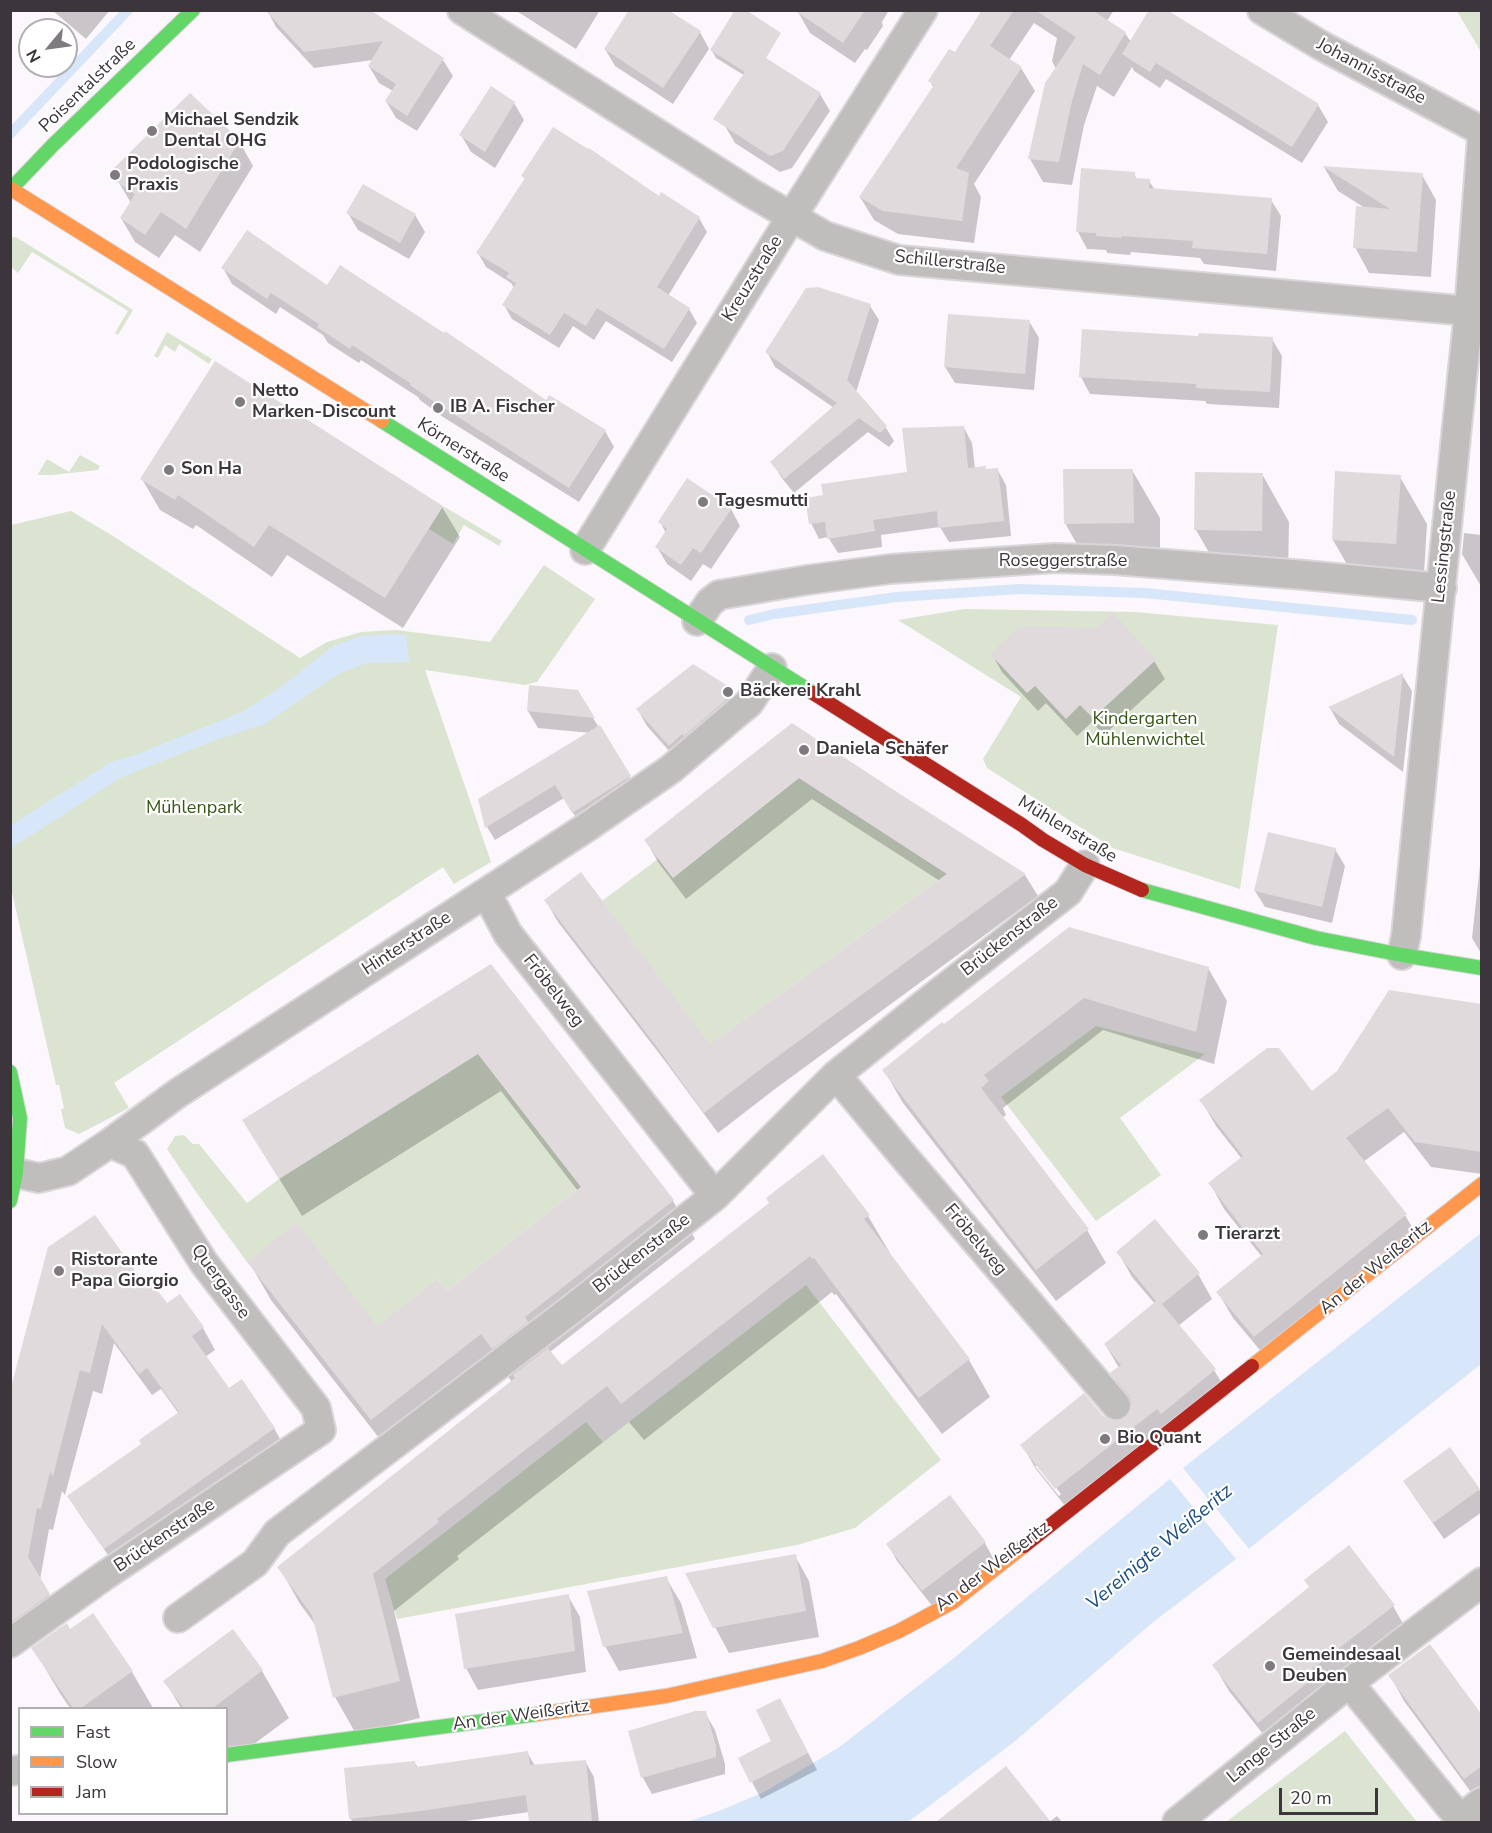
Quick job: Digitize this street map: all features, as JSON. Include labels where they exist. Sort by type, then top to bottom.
[{"type":"street","name":"Poisentalstraße","points":[[11,190],[53,145],[193,10]]},
{"type":"street","name":"Schillerstraße","points":[[462,10],[792,216],[836,240],[899,260],[1469,311]]},
{"type":"street","name":"Kreuzstraße","points":[[585,550],[923,10]]},
{"type":"street","name":"Johannisstraße","points":[[1262,10],[1322,46],[1482,131]]},
{"type":"street","name":"Lessingstraße","points":[[1402,955],[1406,936],[1442,588],[1469,311],[1482,138]]},
{"type":"street","name":"Körnerstraße","points":[[11,190],[184,296],[772,668]]},
{"type":"street","name":"Roseggerstraße","points":[[697,621],[710,602],[719,595],[890,569],[1055,558],[1115,560],[1305,574],[1442,588]]},
{"type":"street","name":"Mühlenstraße","points":[[772,668],[1022,825],[1042,840],[1107,876],[1142,890],[1316,938],[1482,968]]},
{"type":"street","name":"Hinterstraße","points":[[16,1173],[39,1178],[68,1171],[178,1093],[582,831],[671,769],[748,702],[772,668]]},
{"type":"street","name":"Brückenstraße","points":[[178,1618],[255,1563],[277,1533],[562,1316],[715,1196],[836,1075],[1068,892],[1085,865]]},
{"type":"street","name":"Fröbelweg","points":[[487,894],[508,934],[715,1196]]},
{"type":"street","points":[[10,1072],[20,1118],[16,1173],[10,1201]]},
{"type":"street","name":"Fröbelweg","points":[[836,1075],[1116,1405]]},
{"type":"street","name":"Quergasse","points":[[110,1143],[135,1154],[204,1263],[316,1408],[321,1430]]},
{"type":"street","name":"An der Weißeritz","points":[[228,1755],[666,1696],[822,1660],[859,1648],[898,1631],[953,1602],[1482,1184]]},
{"type":"street","name":"Brückenstraße","points":[[10,1643],[104,1576],[321,1430]]},
{"type":"street","name":"Lange Straße","points":[[1177,1822],[1349,1683],[1482,1582]]},
{"type":"street","points":[[1349,1683],[1460,1818],[1482,1802]]},
{"type":"green space","points":[[1457,11],[1481,11],[1481,52]]},
{"type":"green space","points":[[16,237],[133,310],[118,335],[115,333],[128,311],[32,252],[18,273],[11,267],[11,238]]},
{"type":"green space","points":[[167,332],[212,359],[209,364],[179,344],[175,352],[165,345],[158,358],[154,356]]},
{"type":"green space","points":[[80,455],[100,466],[98,470],[52,475],[38,474],[47,459],[69,472]]},
{"type":"green space","points":[[443,506],[502,541],[499,546],[464,525],[453,544],[429,529]]},
{"type":"green space","name":"Mühlenpark","points":[[71,511],[300,658],[327,642],[361,632],[396,630],[490,642],[544,565],[595,599],[537,682],[525,685],[425,670],[491,862],[454,884],[443,867],[114,1083],[129,1108],[79,1134],[65,1128],[59,1085],[56,1085],[11,888],[11,525]]},
{"type":"green space","name":"Kindergarten Mühlenwichtel","points":[[965,609],[1135,612],[1278,625],[1240,889],[1113,848],[987,768],[983,759],[1021,697],[898,620]]},
{"type":"green space","points":[[799,778],[947,874],[709,1045],[602,901],[658,859],[673,878]]},
{"type":"green space","points":[[1096,1026],[1205,1054],[1120,1118],[1161,1175],[1096,1221],[1001,1097]]},
{"type":"green space","points":[[475,1050],[581,1187],[447,1291],[437,1279],[385,1320],[381,1331],[247,1262],[167,1149],[175,1136],[184,1135],[193,1144],[199,1144],[247,1203],[279,1179],[454,1069]]},
{"type":"green space","points":[[806,1285],[941,1460],[855,1528],[797,1545],[397,1619],[385,1579],[586,1422],[603,1442]]},
{"type":"green space","points":[[1345,1731],[1417,1822],[1226,1822]]},
{"type":"water","points":[[406,635],[409,662],[367,663],[338,674],[265,724],[216,740],[122,777],[11,848],[11,825],[111,762],[135,755],[242,712],[278,689],[333,646],[361,636]]},
{"type":"water","name":"Vereinigte Weißeritz","points":[[1481,1233],[1481,1364],[1152,1623],[1014,1742],[908,1822],[687,1822],[764,1792],[838,1748],[949,1662],[1183,1468]]},
{"type":"pier","points":[[1183,1468],[1249,1549],[1236,1559],[1170,1479]]},
{"type":"building","points":[[265,10],[370,10],[444,58],[407,116],[385,101],[396,84],[368,66],[383,41],[304,52]]},
{"type":"building","points":[[629,10],[668,10],[701,31],[663,88],[604,49]]},
{"type":"building","points":[[735,10],[746,10],[781,33],[766,58],[821,93],[783,151],[770,156],[713,119],[745,72],[710,50]]},
{"type":"building","points":[[794,10],[865,10],[843,43]]},
{"type":"building","points":[[982,10],[1014,10],[990,46],[1022,67],[956,168],[969,173],[962,221],[883,211],[859,197],[934,85],[928,81],[949,49],[955,52]]},
{"type":"building","points":[[1035,10],[1092,10],[1126,32],[1100,75],[1083,64],[1072,101],[1059,162],[1028,159],[1045,83],[1076,37]]},
{"type":"building","points":[[1149,10],[1167,10],[1319,104],[1292,147],[1156,63],[1150,72],[1122,54]]},
{"type":"building","points":[[491,86],[515,102],[485,152],[459,135]]},
{"type":"building","points":[[190,93],[240,140],[186,229],[161,212],[145,235],[120,218],[135,194],[117,182],[113,169]]},
{"type":"building","points":[[553,127],[589,148],[659,196],[661,192],[700,217],[657,287],[690,308],[664,349],[597,308],[586,326],[564,313],[550,335],[502,305],[516,283],[506,277],[509,273],[476,253],[525,178],[521,176]]},
{"type":"building","points":[[1322,166],[1423,173],[1417,252],[1353,248],[1356,206],[1390,209]]},
{"type":"building","points":[[1081,168],[1135,172],[1135,178],[1150,179],[1149,188],[1272,198],[1267,254],[1192,248],[1193,241],[1122,236],[1121,238],[1076,232]]},
{"type":"building","points":[[363,184],[416,214],[400,243],[346,213]]},
{"type":"building","points":[[247,230],[327,285],[340,265],[444,333],[445,331],[546,400],[549,395],[606,430],[569,488],[433,401],[352,345],[350,349],[317,327],[319,324],[271,293],[267,299],[221,268]]},
{"type":"building","points":[[818,287],[871,304],[847,380],[887,426],[880,433],[859,418],[784,479],[770,462],[837,403],[765,352],[806,288]]},
{"type":"building","points":[[948,314],[1030,320],[1025,374],[944,367]]},
{"type":"building","points":[[1082,329],[1198,336],[1199,333],[1273,337],[1270,392],[1196,388],[1196,384],[1079,377]]},
{"type":"building","points":[[215,361],[443,506],[385,598],[269,525],[254,547],[178,495],[175,500],[140,479]]},
{"type":"building","points":[[964,426],[968,468],[986,466],[986,469],[998,468],[1004,521],[938,528],[937,511],[873,520],[875,531],[827,539],[825,522],[809,524],[805,498],[823,495],[821,484],[907,472],[902,428]]},
{"type":"building","points":[[1063,469],[1133,469],[1134,523],[1064,524]]},
{"type":"building","points":[[1335,471],[1401,475],[1396,544],[1332,540]]},
{"type":"building","points":[[1195,472],[1263,473],[1262,531],[1194,530]]},
{"type":"building","points":[[687,478],[732,508],[701,553],[693,548],[681,565],[655,547],[667,529],[658,522]]},
{"type":"building","points":[[1113,613],[1156,660],[1093,718],[1080,705],[1066,719],[1035,686],[1027,693],[990,654],[1020,626],[1097,628]]},
{"type":"building","points":[[693,664],[728,686],[727,699],[669,746],[636,709]]},
{"type":"building","points":[[1403,673],[1394,757],[1328,707]]},
{"type":"building","points":[[529,685],[578,690],[595,718],[527,711]]},
{"type":"building","points":[[792,723],[1026,874],[704,1113],[654,1043],[544,900],[581,872],[709,1044],[947,874],[799,778],[673,878],[644,840]]},
{"type":"building","points":[[600,725],[631,776],[572,813],[555,785],[485,828],[478,799]]},
{"type":"building","points":[[1268,832],[1336,848],[1322,907],[1254,891]]},
{"type":"building","points":[[1069,927],[1209,967],[1196,1032],[1084,998],[984,1075],[989,1081],[981,1088],[1089,1229],[1036,1270],[882,1070]]},
{"type":"building","points":[[491,964],[674,1200],[525,1317],[528,1322],[492,1349],[481,1334],[371,1420],[247,1262],[297,1223],[377,1326],[437,1279],[447,1291],[581,1187],[478,1054],[279,1179],[242,1120]]},
{"type":"building","points":[[1389,990],[1482,1004],[1482,1152],[1415,1142],[1388,1108],[1346,1138],[1407,1214],[1254,1337],[1216,1292],[1263,1254],[1208,1183],[1243,1156],[1199,1100],[1267,1048],[1279,1048],[1312,1091],[1337,1071]]},
{"type":"building","points":[[823,1154],[870,1215],[864,1219],[970,1359],[919,1398],[814,1258],[810,1256],[621,1404],[607,1386],[437,1519],[439,1522],[373,1574],[400,1681],[333,1698],[312,1615],[277,1567],[515,1378],[513,1375],[548,1348],[562,1365],[769,1203],[766,1198]]},
{"type":"building","points":[[95,1215],[147,1287],[152,1283],[167,1303],[180,1294],[204,1327],[192,1336],[229,1388],[242,1379],[275,1428],[104,1549],[67,1496],[141,1444],[139,1440],[179,1412],[147,1368],[139,1374],[102,1324],[90,1373],[80,1370],[53,1476],[50,1472],[41,1509],[37,1508],[28,1557],[50,1594],[13,1621],[10,1618],[10,1391],[48,1247]]},
{"type":"building","points":[[1155,1219],[1200,1273],[1162,1304],[1216,1369],[1161,1414],[1157,1409],[1055,1489],[1020,1445],[1084,1393],[1103,1416],[1110,1420],[1120,1421],[1126,1418],[1131,1411],[1132,1403],[1129,1395],[1110,1373],[1121,1365],[1104,1344],[1156,1301],[1116,1252]]},
{"type":"building","points":[[1450,1447],[1480,1489],[1433,1523],[1403,1481]]},
{"type":"building","points":[[950,1495],[986,1542],[922,1591],[886,1544]]},
{"type":"building","points":[[1349,1545],[1395,1605],[1312,1669],[1317,1675],[1258,1723],[1212,1665],[1309,1587],[1304,1580]]},
{"type":"building","points":[[796,1554],[806,1611],[713,1628],[685,1573]]},
{"type":"building","points":[[667,1576],[683,1633],[603,1647],[587,1591]]},
{"type":"building","points":[[569,1594],[575,1651],[464,1669],[455,1614]]},
{"type":"building","points":[[93,1613],[133,1671],[82,1707],[72,1707],[31,1648],[67,1623],[70,1629]]},
{"type":"building","points":[[233,1629],[263,1670],[214,1707],[183,1707],[163,1681]]},
{"type":"building","points":[[1430,1644],[1482,1715],[1482,1766],[1464,1779],[1388,1675]]},
{"type":"building","points":[[780,1698],[808,1753],[750,1783],[738,1758],[771,1741],[756,1710]]},
{"type":"building","points":[[695,1711],[706,1711],[716,1746],[716,1757],[641,1778],[628,1731]]},
{"type":"building","points":[[528,1751],[530,1765],[586,1760],[592,1822],[529,1822],[526,1795],[349,1819],[344,1768],[415,1761],[416,1767]]},
{"type":"building","points":[[1006,1766],[1051,1822],[936,1822]]},
{"type":"waterway","points":[[10,134],[128,10]]},
{"type":"waterway","points":[[749,620],[774,614],[897,597],[1020,589],[1145,593],[1412,620]]},
{"type":"traffic: fast","points":[[10,190],[53,145],[193,10]]},
{"type":"traffic: fast","points":[[382,421],[813,693]]},
{"type":"traffic: fast","points":[[1142,890],[1316,938],[1482,968]]},
{"type":"traffic: fast","points":[[10,1072],[20,1118],[16,1173],[10,1201]]},
{"type":"traffic: fast","points":[[228,1755],[538,1714]]},
{"type":"traffic: slow","points":[[11,189],[382,421]]},
{"type":"traffic: slow","points":[[1252,1366],[1482,1184]]},
{"type":"traffic: slow","points":[[538,1714],[666,1696],[822,1661],[899,1631],[953,1602],[1024,1546]]},
{"type":"traffic: jam","points":[[813,693],[1043,840],[1085,865],[1142,890]]},
{"type":"traffic: jam","points":[[1024,1546],[1252,1366]]},
{"type":"place","name":"Michael Sendzik Dental OHG","points":[[152,131]]},
{"type":"place","name":"Podologische Praxis","points":[[115,175]]},
{"type":"place","name":"Netto Marken-Discount","points":[[240,402]]},
{"type":"place","name":"IB A. Fischer","points":[[438,408]]},
{"type":"place","name":"Son Ha","points":[[169,470]]},
{"type":"place","name":"Tagesmutti","points":[[703,502]]},
{"type":"place","name":"Bäckerei Krahl","points":[[728,692]]},
{"type":"place","name":"Daniela Schäfer","points":[[804,750]]},
{"type":"place","name":"Tierarzt","points":[[1203,1235]]},
{"type":"place","name":"Ristorante Papa Giorgio","points":[[59,1271]]},
{"type":"place","name":"Bio Quant","points":[[1105,1439]]},
{"type":"place","name":"Gemeindesaal Deuben","points":[[1270,1666]]}]
